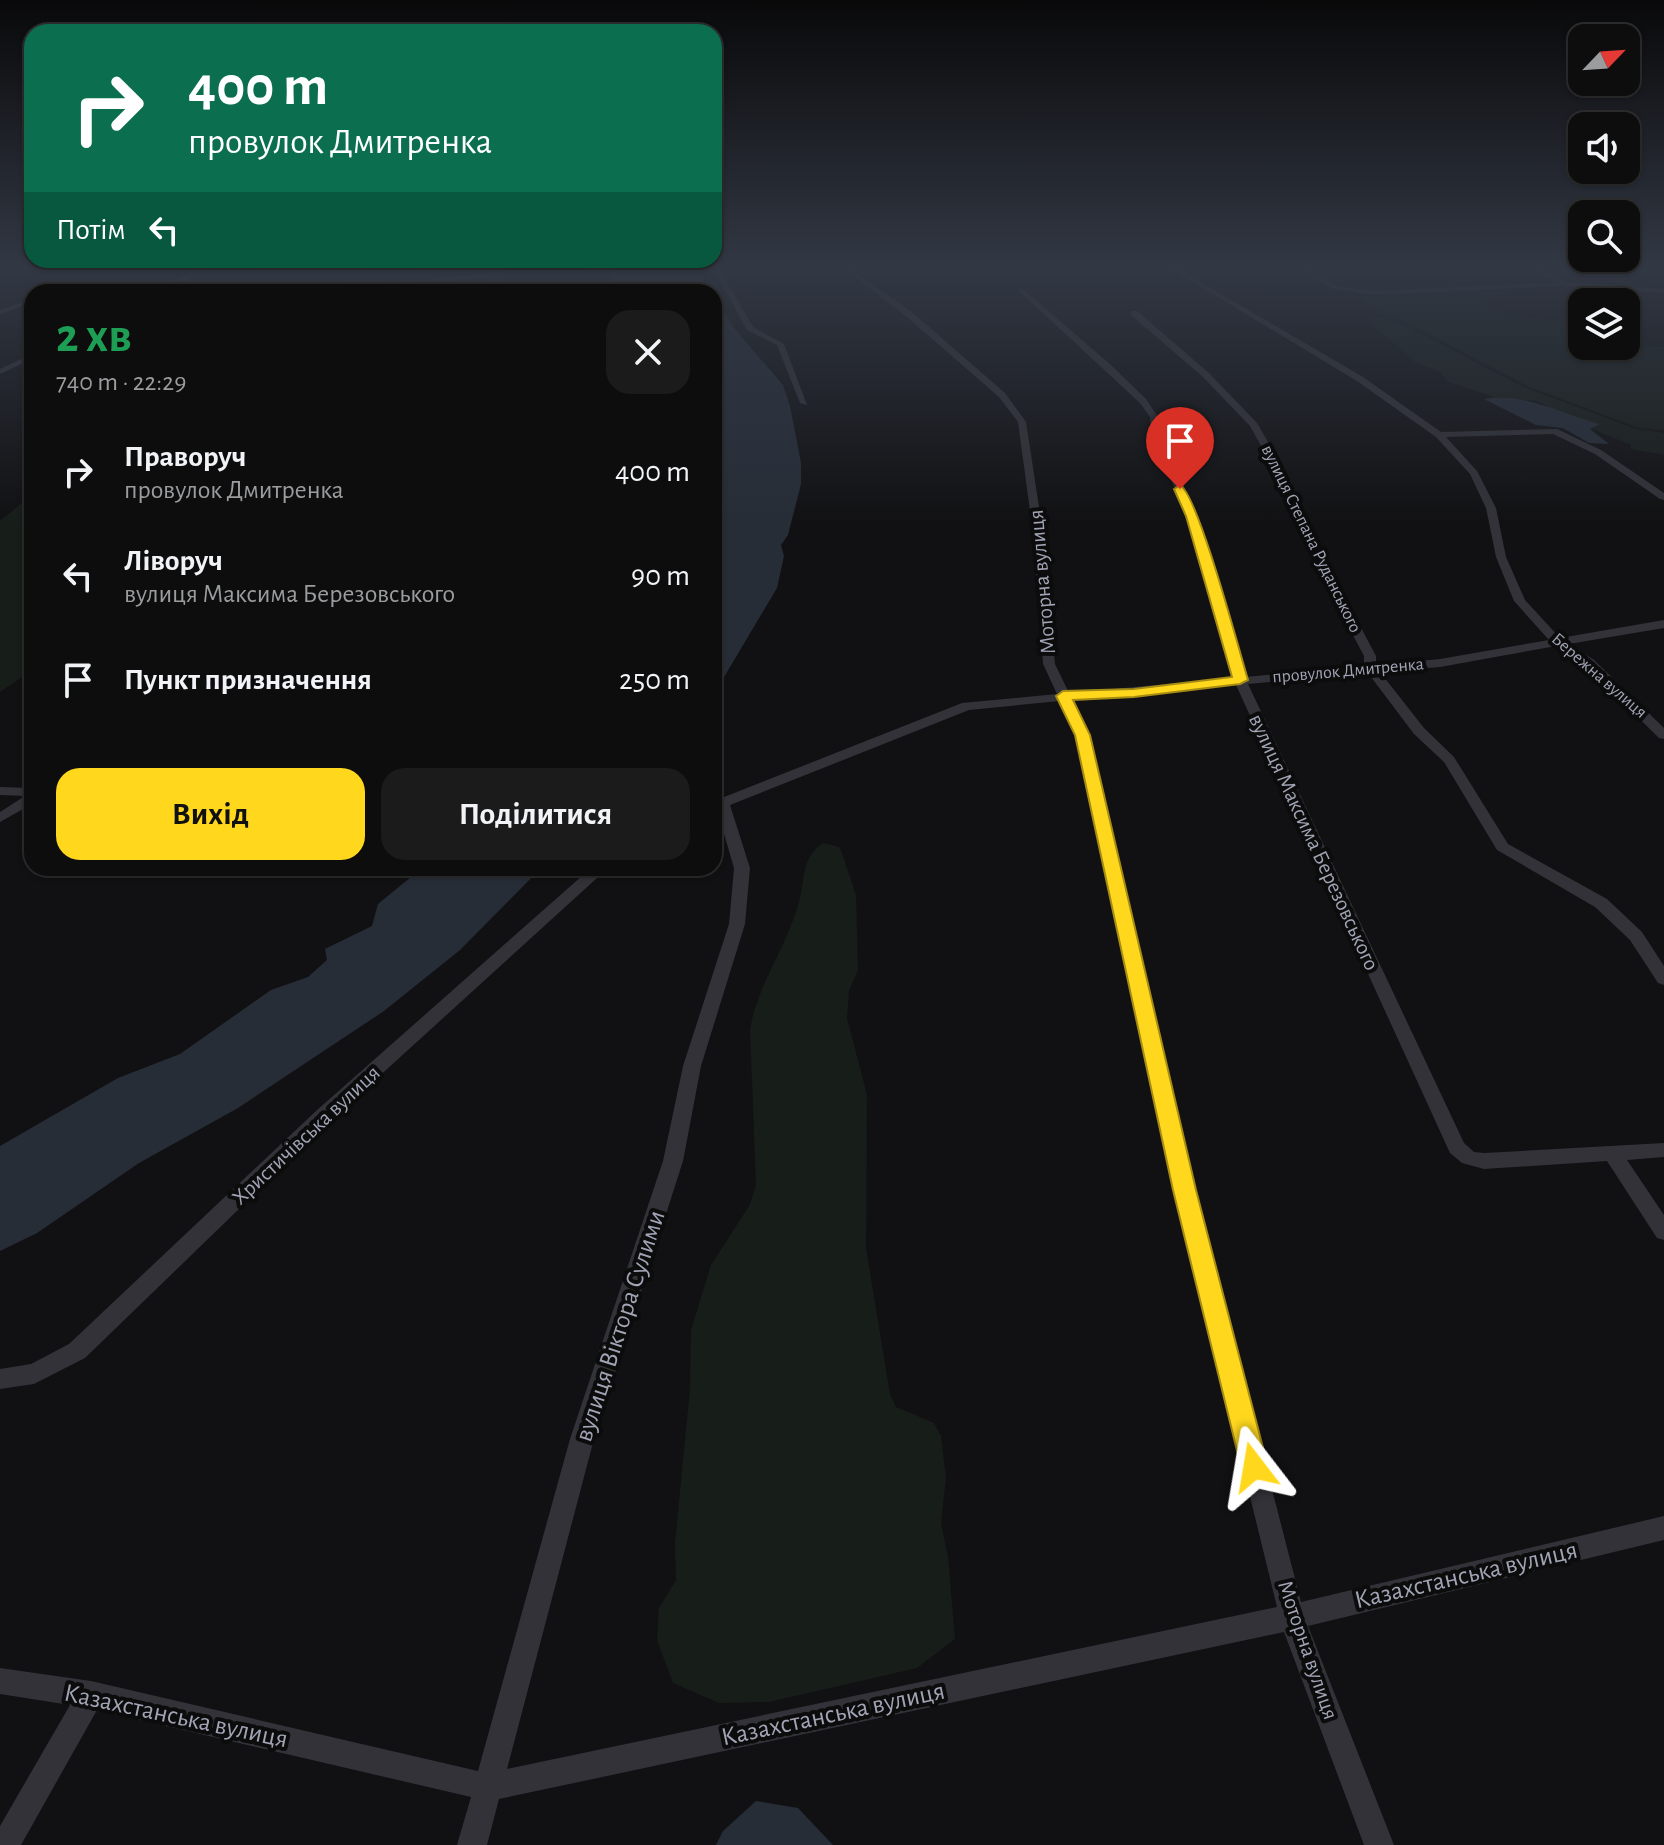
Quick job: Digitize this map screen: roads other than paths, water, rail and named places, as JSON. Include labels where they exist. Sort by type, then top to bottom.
[{"type":"street","points":[[783,352],[804,403]]},
{"type":"street","name":"Моторна вулиця","points":[[953,352],[1002,395],[1022,422],[1038,533],[1044,639],[1049,664],[1083,735],[1185,1190],[1292,1617],[1379,1845]]},
{"type":"street","name":"вулиця Максима Березовського","points":[[1091,352],[1154,417],[1156,434],[1192,516],[1240,680],[1457,1148],[1469,1158],[1484,1161],[1613,1154]]},
{"type":"street","name":"вулиця Степана Руданського","points":[[1179,352],[1254,425],[1285,480],[1327,575],[1370,656],[1370,668],[1419,731],[1449,760],[1502,847],[1601,903],[1636,936],[1664,979]]},
{"type":"street","name":"Бережна вулиця","points":[[1315,352],[1360,379],[1439,435],[1474,473],[1491,508],[1501,557],[1520,601],[1556,641],[1590,663],[1664,735]]},
{"type":"street","points":[[0,372],[24,360]]},
{"type":"street","points":[[1439,435],[1554,431],[1598,452],[1664,497]]},
{"type":"street","name":"провулок Дмитренка","points":[[722,804],[967,706],[1063,696],[1134,693],[1461,660],[1664,624]]},
{"type":"street","points":[[0,791],[24,792]]},
{"type":"street","points":[[0,818],[24,803]]},
{"type":"street","name":"вулиця Віктора Сулими","points":[[472,1845],[582,1439],[673,1161],[692,1066],[737,924],[742,868],[722,816]]},
{"type":"street","name":"Христичівська вулиця","points":[[0,1379],[34,1374],[77,1351],[323,1116],[591,876]]},
{"type":"street","points":[[1664,1150],[1613,1154],[1664,1232]]},
{"type":"street","name":"Казахстанська вулиця","points":[[0,1681],[91,1695],[488,1787],[1292,1617],[1664,1528]]},
{"type":"street","points":[[5,1845],[91,1695]]}]
